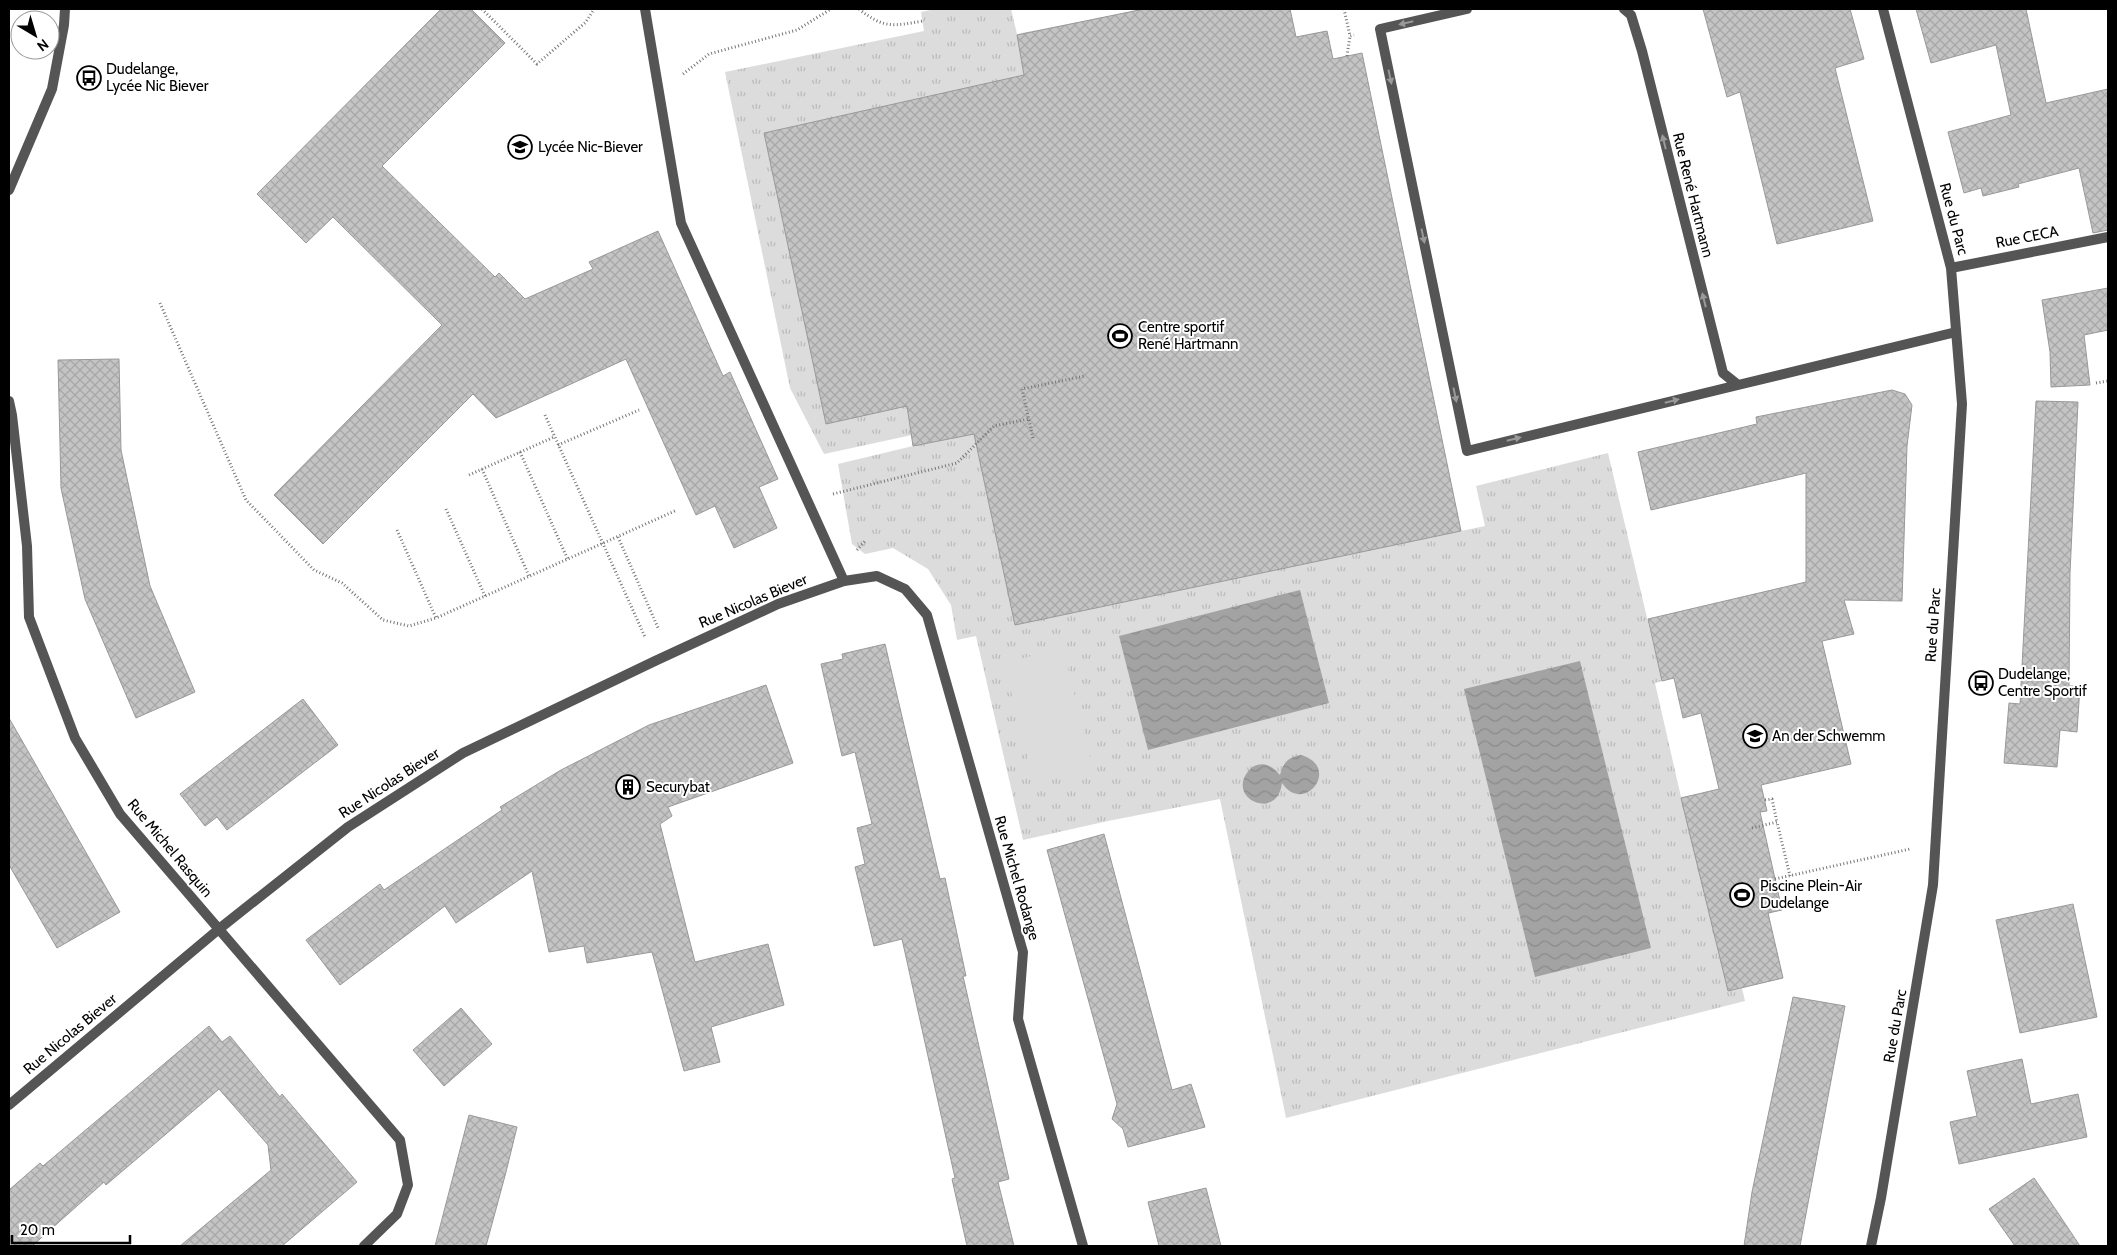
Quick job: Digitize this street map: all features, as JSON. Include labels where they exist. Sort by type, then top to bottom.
[{"type":"street","points":[[9,190],[52,89],[65,9]]},
{"type":"street","points":[[645,9],[682,223],[844,581]]},
{"type":"street","points":[[1467,9],[1380,29],[1467,450],[1956,332]]},
{"type":"street","name":"Rue René Hartmann","points":[[1624,9],[1631,15],[1642,50],[1723,373],[1738,385]]},
{"type":"street","name":"Rue du Parc","points":[[1871,1246],[1881,1198],[1929,915],[1962,404],[1951,268],[1883,9]]},
{"type":"street","name":"Rue CECA","points":[[1951,268],[2108,237]]},
{"type":"street","name":"Rue Michel Rasquin","points":[[9,400],[27,546],[29,618],[75,738],[120,814],[400,1140],[408,1185],[397,1214],[364,1246]]},
{"type":"street","name":"Rue Michel Rodange","points":[[844,581],[877,576],[905,588],[928,615],[1023,952],[1018,1019],[1083,1246]]},
{"type":"street","name":"Rue Nicolas Biever","points":[[9,1105],[219,929],[348,827],[463,753],[778,604],[844,581]]},
{"type":"path","points":[[482,9],[537,64],[586,22],[594,9]]},
{"type":"path","points":[[660,92],[709,54],[797,30],[831,9]]},
{"type":"path","points":[[859,9],[869,17],[892,26],[923,21]]},
{"type":"path","points":[[1348,56],[1350,36]]},
{"type":"path","points":[[160,303],[246,500],[314,570],[342,583],[383,620],[409,626],[436,618],[677,510]]},
{"type":"path","points":[[1033,438],[1022,389],[1085,376]]},
{"type":"path","points":[[2096,383],[2108,381]]},
{"type":"path","points":[[558,445],[639,410]]},
{"type":"path","points":[[545,415],[644,637],[659,630],[618,537]]},
{"type":"path","points":[[843,492],[957,463],[994,426],[1029,419]]},
{"type":"path","points":[[469,475],[554,437]]},
{"type":"path","points":[[520,452],[568,560]]},
{"type":"path","points":[[482,469],[530,576]]},
{"type":"path","points":[[446,509],[486,596]]},
{"type":"path","points":[[397,530],[436,618]]},
{"type":"path","points":[[858,549],[865,541]]},
{"type":"path","points":[[1765,800],[1772,799],[1790,876]]},
{"type":"path","points":[[1752,828],[1777,822]]},
{"type":"path","points":[[1775,880],[1935,844]]},
{"type":"green space","points":[[935,9],[1011,9],[1017,34],[1144,9],[1290,9],[1296,37],[1327,31],[1432,537],[1485,526],[1476,486],[1608,453],[1662,681],[1655,683],[1681,797],[1703,793],[1707,811],[1767,843],[1782,910],[1768,914],[1783,978],[1742,988],[1745,1001],[1286,1118],[1220,799],[1023,840],[976,636],[957,640],[951,605],[928,569],[893,548],[865,554],[852,544],[838,464],[913,446],[912,435],[824,454],[790,388],[725,72],[924,31],[921,12]]},
{"type":"green space","points":[[1063,648],[1093,769],[1034,783],[1004,663]]},
{"type":"water","points":[[1300,590],[1329,703],[1148,750],[1119,636]]},
{"type":"water","points":[[1580,661],[1651,948],[1535,977],[1464,689]]},
{"type":"water","points":[[1301,755],[1313,761],[1318,769],[1319,778],[1315,786],[1308,792],[1300,794],[1291,792],[1282,783],[1279,794],[1273,801],[1265,803],[1257,803],[1245,793],[1243,785],[1245,776],[1253,767],[1261,764],[1267,765],[1280,775],[1287,761]]},
{"type":"building","points":[[441,9],[471,9],[505,43],[382,166],[495,277],[499,273],[525,299],[593,269],[589,262],[658,231],[723,376],[730,372],[778,479],[759,487],[777,528],[734,548],[715,506],[696,515],[626,359],[496,418],[473,394],[323,544],[274,495],[442,325],[333,217],[306,243],[257,194]]},
{"type":"building","points":[[1144,9],[1290,9],[1296,37],[1327,31],[1333,59],[1362,53],[1461,531],[1015,625],[974,434],[913,446],[907,406],[826,424],[764,133],[1024,75],[1017,35]]},
{"type":"building","points":[[1703,9],[1850,9],[1864,59],[1835,68],[1873,221],[1777,244],[1740,92],[1727,97]]},
{"type":"building","points":[[1916,9],[2026,9],[2046,103],[2108,89],[2108,230],[2093,233],[2079,168],[2018,184],[2019,187],[1983,196],[1981,188],[1964,193],[1948,132],[2011,115],[1996,45],[1931,63]]},
{"type":"building","points":[[2108,288],[2108,330],[2084,335],[2090,385],[2051,387],[2050,352],[2042,300]]},
{"type":"building","points":[[119,359],[121,450],[150,586],[195,692],[136,718],[85,599],[61,488],[58,360]]},
{"type":"building","points":[[1892,390],[1905,394],[1912,405],[1907,446],[1902,601],[1844,600],[1854,634],[1822,641],[1851,764],[1761,785],[1767,811],[1760,812],[1782,910],[1768,913],[1783,978],[1728,991],[1681,798],[1719,789],[1701,713],[1683,718],[1674,678],[1662,681],[1648,619],[1806,582],[1806,473],[1651,510],[1638,452],[1757,424],[1756,417]]},
{"type":"building","points":[[2036,401],[2078,402],[2070,573],[2069,686],[2080,686],[2077,732],[2060,730],[2057,767],[2004,763],[2009,703],[2020,704]]},
{"type":"building","points":[[885,644],[940,879],[945,878],[966,976],[963,976],[1009,1179],[998,1182],[1014,1246],[967,1246],[952,1179],[955,1178],[902,939],[874,946],[855,867],[865,864],[857,828],[872,824],[855,752],[842,756],[821,664],[843,659],[842,654]]},
{"type":"building","points":[[766,685],[793,763],[668,807],[672,816],[660,824],[695,962],[768,944],[784,1005],[711,1027],[720,1062],[684,1071],[652,952],[587,963],[584,946],[549,952],[532,871],[456,923],[445,906],[340,985],[306,940],[380,884],[384,890],[502,810],[500,807],[561,770],[649,725]]},
{"type":"building","points":[[303,699],[338,745],[227,830],[217,817],[205,826],[180,794]]},
{"type":"building","points":[[9,718],[120,912],[57,948],[9,865]]},
{"type":"building","points":[[1104,834],[1172,1090],[1191,1084],[1205,1127],[1128,1147],[1123,1129],[1112,1119],[1117,1104],[1047,850]]},
{"type":"building","points":[[2073,904],[2097,1017],[2020,1033],[1996,920]]},
{"type":"building","points":[[1793,997],[1845,1006],[1800,1246],[1744,1246],[1752,1192]]},
{"type":"building","points":[[461,1008],[492,1044],[444,1086],[413,1050]]},
{"type":"building","points":[[209,1026],[222,1042],[230,1036],[280,1097],[282,1094],[357,1182],[282,1246],[180,1246],[271,1170],[268,1145],[219,1089],[106,1185],[104,1182],[32,1246],[9,1246],[9,1190],[40,1163],[43,1166]]},
{"type":"building","points":[[2022,1059],[2031,1104],[2078,1094],[2087,1137],[1959,1164],[1950,1122],[1977,1116],[1967,1071]]},
{"type":"building","points":[[469,1115],[517,1127],[506,1172],[486,1246],[435,1246]]},
{"type":"building","points":[[2034,1178],[2080,1246],[2015,1246],[1989,1209]]},
{"type":"building","points":[[1206,1188],[1221,1246],[1159,1246],[1148,1202]]},
{"type":"place","name":"Dudelange, Lycée Nic Biever","points":[[89,78]]},
{"type":"place","name":"Lycée Nic-Biever","points":[[520,147]]},
{"type":"place","name":"Centre sportif René Hartmann","points":[[1120,336]]},
{"type":"place","name":"Dudelange, Centre Sportif","points":[[1981,683]]},
{"type":"place","name":"An der Schwemm","points":[[1755,736]]},
{"type":"place","name":"Securybat","points":[[628,787]]},
{"type":"place","name":"Piscine Plein-Air Dudelange","points":[[1742,895]]}]
